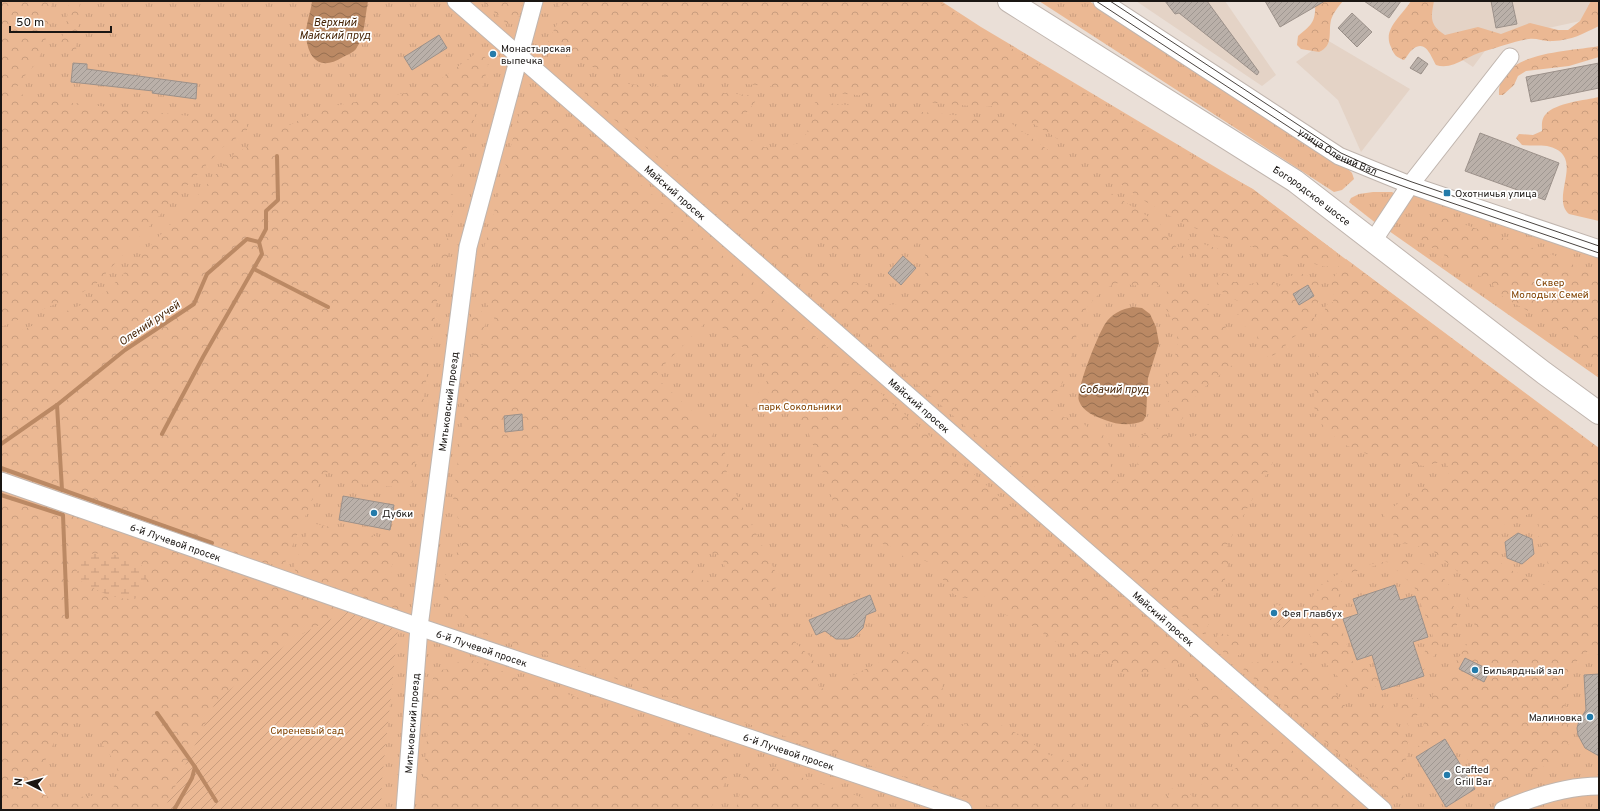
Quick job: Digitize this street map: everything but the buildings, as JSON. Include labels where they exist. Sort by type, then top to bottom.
[{"type":"main road","name":"Богородское шоссе","points":[[1010,1],[1295,181],[1544,373],[1599,412]]},
{"type":"street","name":"Майский просек","points":[[456,1],[1382,810]]},
{"type":"street","name":"Митьковский проезд","points":[[405,810],[419,627],[468,247],[518,56],[534,1]]},
{"type":"street","name":"улица Олений Вал","points":[[1102,1],[1340,156],[1410,185],[1599,250]]},
{"type":"street","points":[[1373,241],[1410,185],[1510,57]]},
{"type":"street","name":"6-й Лучевой просек","points":[[1,481],[419,627],[963,810]]},
{"type":"street","points":[[1504,810],[1526,800],[1561,790],[1599,786]]},
{"type":"shaded area","points":[[1136,1],[1225,1],[1276,75],[1262,86]]},
{"type":"shaded area","points":[[1414,1],[1599,1],[1599,17],[1493,40],[1473,67],[1420,32]]},
{"type":"shaded area","points":[[1327,40],[1410,89],[1361,152],[1338,100],[1296,62]]},
{"type":"green space","name":"парк Сокольники","points":[[1,1],[941,1],[981,27],[1252,189],[1599,449],[1599,810],[1,810]]},
{"type":"green space","points":[[1,1],[52,1],[48,29],[43,49],[37,61],[17,86],[15,92],[35,99],[217,119],[241,119],[247,123],[247,131],[223,147],[96,284],[81,293],[1,327]]},
{"type":"green space","points":[[69,1],[80,1],[76,51],[70,55],[58,48],[66,26]]},
{"type":"green space","points":[[482,1],[523,1],[517,23],[507,24]]},
{"type":"green space","points":[[558,1],[937,1],[981,30],[1163,140],[1253,189],[1336,252],[1338,257],[1334,263],[1326,267],[1265,251],[1185,225],[1143,200],[1052,135],[1002,105],[985,107],[946,104],[597,69],[562,53],[551,54],[546,50],[560,16]]},
{"type":"green space","points":[[1039,1],[1089,1],[1348,169],[1352,173],[1354,179],[1342,190],[1334,192]]},
{"type":"green space","points":[[1315,1],[1343,1],[1331,20],[1329,42],[1324,49],[1319,52],[1301,49],[1297,45],[1298,36],[1310,25],[1314,18]]},
{"type":"green space","points":[[1411,1],[1434,1],[1432,20],[1436,28],[1445,35],[1478,27],[1501,34],[1530,23],[1558,30],[1568,30],[1580,21],[1591,1],[1599,1],[1599,26],[1577,36],[1566,39],[1550,41],[1529,39],[1518,41],[1479,53],[1449,66],[1442,66],[1436,65],[1428,50],[1421,46],[1413,49],[1404,60],[1397,57],[1393,52],[1389,40],[1391,28]]},
{"type":"green space","points":[[1599,46],[1599,57],[1569,66],[1526,71],[1518,76],[1514,85],[1503,95],[1499,95],[1501,81],[1510,70],[1522,62],[1537,56]]},
{"type":"green space","points":[[475,54],[482,54],[487,59],[488,66],[463,162],[456,170],[450,183],[453,201],[452,216],[447,224],[433,238],[430,248],[431,259],[437,277],[438,293],[412,486],[407,488],[347,483],[333,471],[324,473],[284,565],[260,563],[1,475],[1,339],[88,302],[106,292],[188,206],[234,154],[313,113],[328,107],[427,89]]},
{"type":"green space","points":[[596,81],[758,96],[743,118],[740,128],[741,134],[763,147],[777,148],[799,143],[804,139],[811,123],[815,102],[1008,121],[1090,180],[1160,224],[1188,263],[1184,271],[1155,288],[1116,283],[1103,290],[1086,309],[1075,340],[1070,363],[1062,384],[1051,401],[1052,410],[1061,417],[1079,419],[1087,427],[1103,435],[1110,447],[1111,477],[1122,485],[1134,474],[1138,464],[1139,437],[1157,428],[1165,432],[1172,443],[1186,443],[1191,437],[1207,433],[1237,432],[1267,440],[1270,443],[1273,462],[1227,545],[1229,558],[1224,585],[1215,594],[1211,603],[1209,622],[1205,636],[585,94],[583,88],[586,82]],"holes":[[[821,242],[836,251],[850,254],[903,250],[917,243],[922,245],[925,253],[926,270],[924,278],[921,286],[910,299],[900,304],[883,305],[867,285],[847,280],[830,268],[802,268],[801,255],[811,244]]]},
{"type":"green space","points":[[533,95],[540,97],[1184,657],[1177,666],[1143,673],[1119,672],[1104,653],[1077,657],[1069,642],[1056,642],[1031,625],[1001,613],[994,594],[973,598],[960,597],[953,593],[948,587],[936,567],[920,560],[908,561],[895,549],[844,526],[839,518],[809,434],[794,413],[774,408],[752,411],[748,406],[748,403],[766,384],[767,374],[765,368],[715,321],[707,321],[663,366],[656,370],[662,383],[714,432],[711,438],[725,452],[727,476],[779,579],[773,595],[766,605],[768,610],[776,614],[797,644],[813,659],[819,687],[831,692],[839,682],[903,651],[920,656],[939,669],[943,692],[940,701],[936,706],[923,717],[925,725],[952,731],[973,720],[991,720],[1022,736],[1047,754],[1091,769],[1091,774],[1072,810],[998,809],[467,628],[465,614],[452,610],[445,605],[444,591],[446,573],[451,561],[460,547],[462,537],[453,501],[463,419],[467,413],[465,401],[469,366],[474,354],[489,340],[495,329],[492,312],[480,290],[480,266],[522,103],[527,97]],"holes":[[[708,551],[723,559],[725,569],[722,573],[715,579],[708,581],[694,576],[693,567],[697,557],[703,552]]]},
{"type":"green space","points":[[1599,97],[1599,221],[1569,214],[1564,207],[1563,197],[1567,167],[1565,158],[1559,151],[1547,146],[1522,145],[1516,138],[1519,134],[1533,135],[1542,131],[1544,116],[1556,107],[1571,102]]},
{"type":"green space","points":[[1392,192],[1395,194],[1377,224],[1349,202],[1351,198],[1359,194]]},
{"type":"green space","name":"Сквер Молодых Семей","points":[[1413,195],[1599,257],[1599,378],[1389,231]]},
{"type":"green space","name":"Сквер Молодых Семей","points":[[1443,217],[1570,261],[1580,273],[1595,268],[1599,269],[1599,367],[1579,352],[1575,336],[1504,298],[1487,279],[1472,273],[1420,240],[1419,231],[1429,222]]},
{"type":"green space","points":[[448,238],[450,244],[446,269],[443,272],[440,250]]},
{"type":"green space","points":[[1188,239],[1234,254],[1230,258],[1205,261],[1199,259],[1188,243]]},
{"type":"green space","points":[[1346,259],[1599,448],[1599,647],[1588,651],[1569,668],[1565,698],[1569,754],[1548,765],[1497,785],[1486,783],[1449,736],[1422,748],[1417,745],[1434,691],[1443,682],[1476,630],[1461,574],[1434,552],[1412,544],[1398,543],[1383,514],[1419,489],[1435,486],[1449,477],[1448,467],[1444,461],[1424,466],[1384,459],[1364,453],[1343,444],[1324,428],[1313,405],[1321,327],[1326,305],[1333,302],[1334,296],[1330,289],[1333,278],[1339,270],[1338,266]],"holes":[[[1534,512],[1539,517],[1538,539],[1545,552],[1549,569],[1548,585],[1545,586],[1540,582],[1503,567],[1498,547],[1500,526]]]},
{"type":"green space","points":[[1223,273],[1229,274],[1232,282],[1242,282],[1250,285],[1266,279],[1273,280],[1278,287],[1289,276],[1303,274],[1315,279],[1321,284],[1321,290],[1313,323],[1301,333],[1290,339],[1283,349],[1274,355],[1260,359],[1256,328],[1244,326],[1237,317],[1242,308],[1241,302],[1227,296],[1218,285],[1218,275]]},
{"type":"green space","points":[[1175,287],[1188,289],[1204,299],[1211,309],[1209,317],[1213,326],[1226,325],[1225,334],[1230,340],[1237,339],[1241,352],[1239,360],[1201,390],[1191,403],[1181,421],[1171,420],[1167,411],[1169,393],[1166,382],[1174,361],[1178,342],[1175,325],[1159,296]]},
{"type":"green space","points":[[474,302],[481,310],[486,323],[479,338],[471,344],[467,342],[467,339]]},
{"type":"green space","points":[[1,490],[347,611],[348,620],[173,791],[164,810],[1,810]],"holes":[[[82,718],[93,726],[98,732],[103,745],[113,759],[117,769],[117,780],[110,794],[80,797],[67,806],[53,802],[42,791],[44,763],[60,730]]]},
{"type":"green space","points":[[311,523],[394,540],[398,544],[401,549],[391,569],[392,578],[401,600],[397,614],[297,578],[294,566]]},
{"type":"green space","points":[[107,553],[136,560],[145,569],[147,581],[135,599],[120,598],[106,594],[79,580],[75,563],[87,554]]},
{"type":"green space","points":[[1406,560],[1436,567],[1448,584],[1458,623],[1423,671],[1423,669],[1414,672],[1433,636],[1414,586],[1388,562],[1343,575],[1336,611],[1352,661],[1387,680],[1381,685],[1354,693],[1325,663],[1313,644],[1308,621],[1310,603],[1318,589],[1331,578],[1348,570],[1367,565],[1387,562]]},
{"type":"green space","points":[[1277,604],[1296,615],[1287,630],[1269,619]]},
{"type":"green space","name":"Сиреневый сад","points":[[347,611],[398,629],[382,780],[381,810],[164,810],[216,701],[296,637]]},
{"type":"green space","points":[[1218,633],[1229,635],[1242,644],[1241,655],[1227,656],[1215,642]]},
{"type":"green space","points":[[461,656],[534,683],[726,747],[729,755],[728,772],[719,796],[709,810],[420,810],[434,668],[443,670],[454,667]]},
{"type":"green space","points":[[1289,660],[1301,665],[1309,660],[1351,713],[1383,705],[1407,740],[1409,749],[1406,760],[1403,798],[1400,803],[1393,801],[1242,668],[1248,663]]},
{"type":"green space","points":[[1198,675],[1213,682],[1361,810],[1149,810],[1153,803],[1169,795],[1170,789],[1185,790],[1195,800],[1200,799],[1204,767],[1225,766],[1233,770],[1239,766],[1240,753],[1224,735],[1179,710],[1179,704]]},
{"type":"green space","points":[[1416,697],[1421,701],[1414,727],[1411,729],[1397,709],[1398,704]]},
{"type":"green space","points":[[752,761],[900,810],[736,810],[744,774]]},
{"type":"water","name":"Верхний Майский пруд","points":[[312,1],[368,1],[363,32],[359,44],[355,50],[336,61],[329,63],[323,63],[313,58],[306,37],[306,28]]},
{"type":"water","name":"Собачий пруд","points":[[1133,307],[1142,308],[1150,314],[1156,327],[1159,343],[1148,378],[1146,416],[1143,421],[1138,423],[1119,424],[1105,420],[1086,411],[1079,401],[1080,386],[1097,339],[1105,324],[1110,317],[1117,312]]},
{"type":"waterway","name":"Олений ручей","points":[[1,444],[57,405],[125,350],[194,304],[207,274],[247,239],[259,242],[266,229],[266,211],[278,200],[277,156]]},
{"type":"waterway","points":[[162,434],[203,357],[262,254],[259,242]]},
{"type":"waterway","points":[[254,269],[328,307]]},
{"type":"waterway","points":[[57,405],[62,490]]},
{"type":"waterway","points":[[1,468],[212,543]]},
{"type":"waterway","points":[[1,495],[63,515],[67,617]]},
{"type":"waterway","points":[[157,713],[195,767],[192,778],[174,810]]},
{"type":"waterway","points":[[195,767],[216,801]]},
{"type":"tram line","points":[[1096,1],[1338,159],[1372,175],[1408,188],[1599,253]]},
{"type":"tram line","points":[[1110,1],[1341,153],[1374,168],[1412,182],[1599,246]]},
{"type":"place","name":"Монастырская выпечка","points":[[493,54]]},
{"type":"place","name":"Охотничья улица","points":[[1447,193]]},
{"type":"place","name":"Дубки","points":[[374,513]]},
{"type":"place","name":"Фея Главбух","points":[[1274,613]]},
{"type":"place","name":"Бильярдный зал","points":[[1475,670]]},
{"type":"place","name":"Малиновка","points":[[1590,717]]},
{"type":"place","name":"Crafted Grill Bar","points":[[1447,775]]}]
